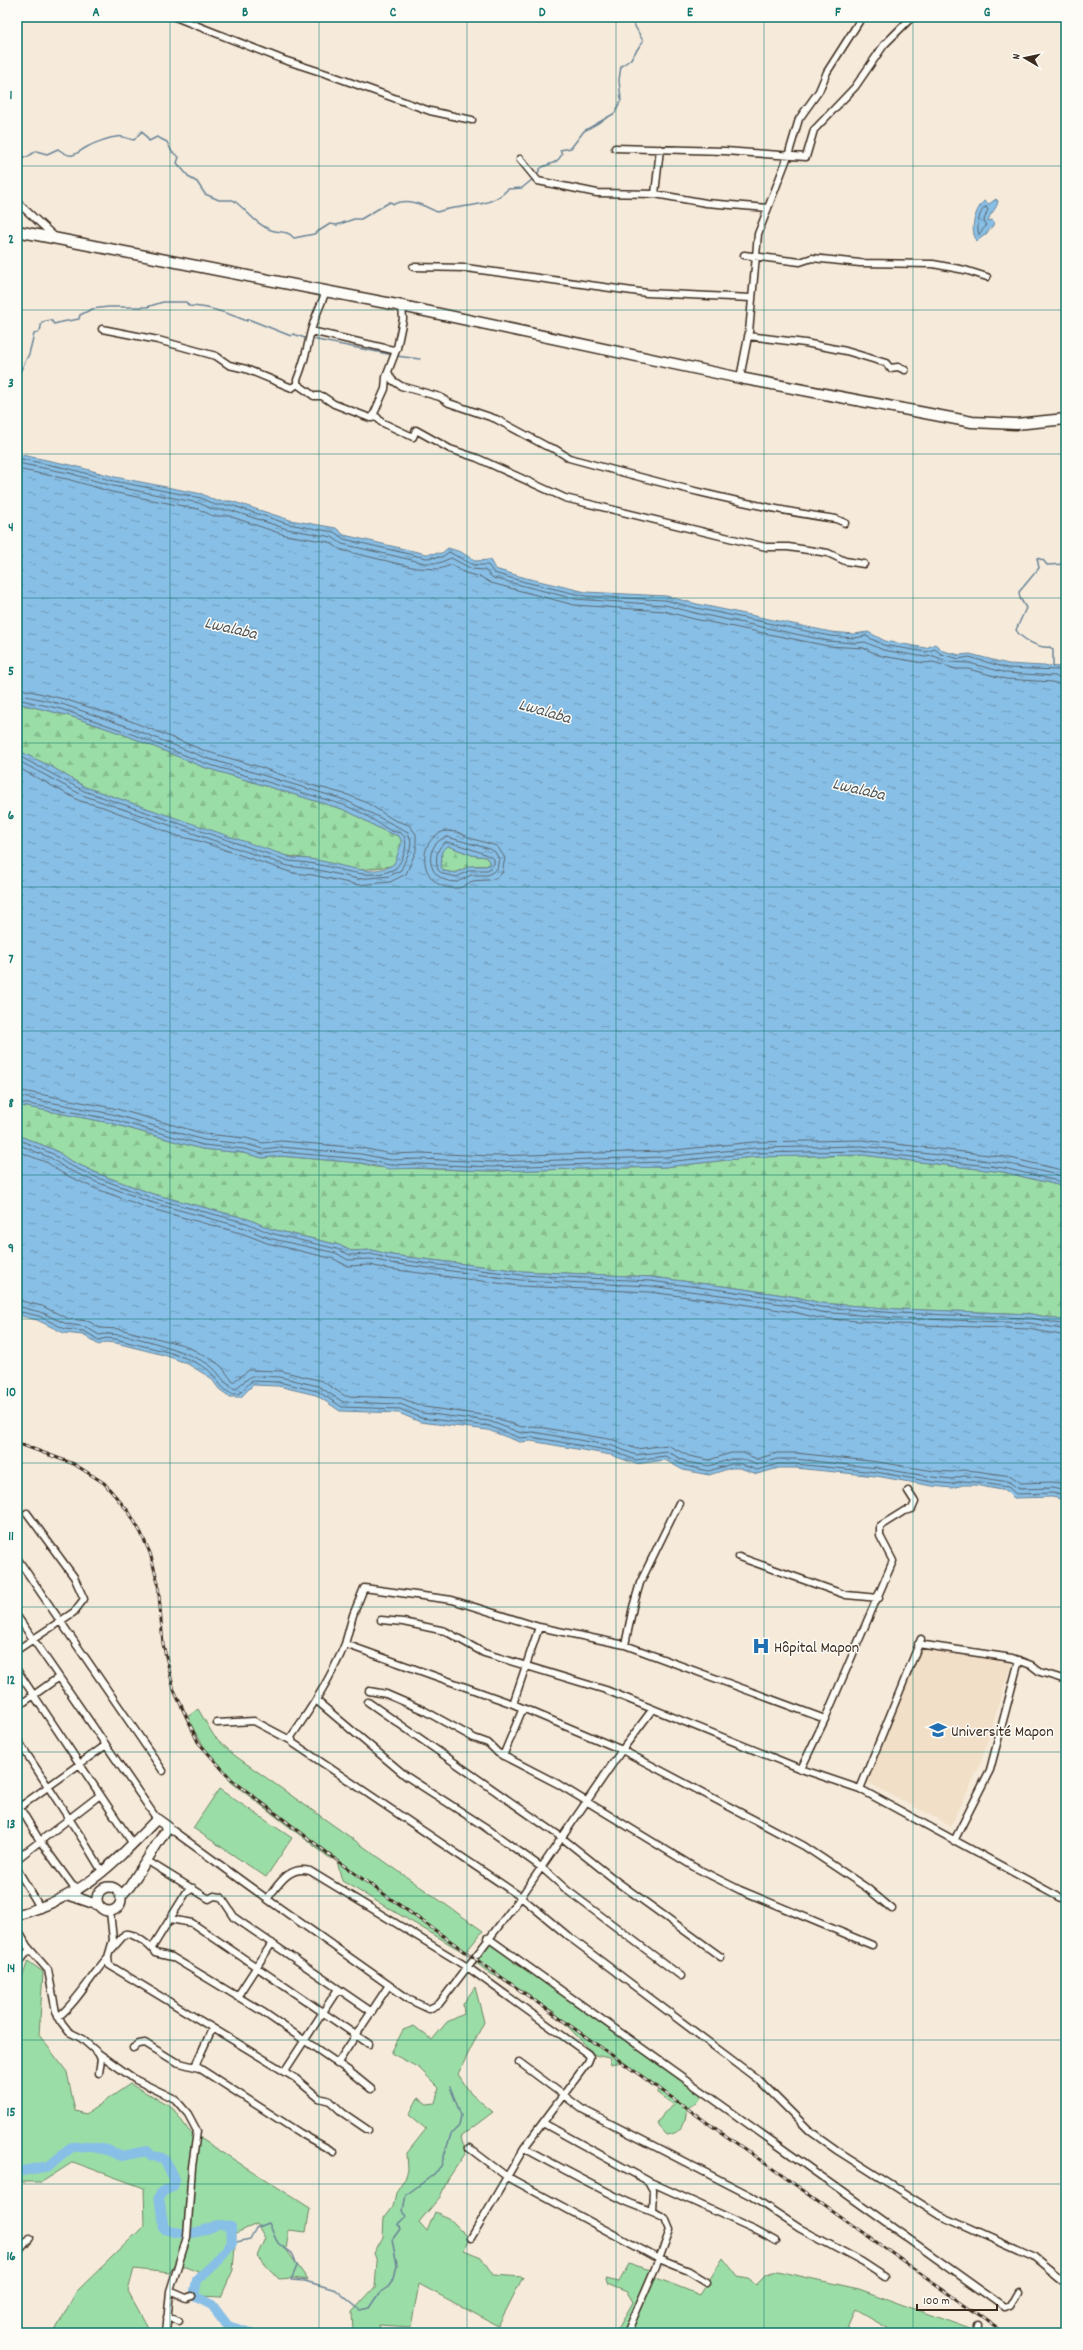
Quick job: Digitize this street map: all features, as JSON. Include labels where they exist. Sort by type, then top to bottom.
[{"type":"main road","points":[[17,231],[402,306],[740,378],[972,422],[1016,424],[1066,419]]},
{"type":"street","points":[[175,17],[284,60],[430,111],[472,120]]},
{"type":"street","points":[[740,378],[748,336],[758,234],[788,156],[799,120],[819,91],[827,72],[862,17]]},
{"type":"street","points":[[615,148],[725,151],[804,158],[807,156],[814,130],[855,87],[884,45],[912,17]]},
{"type":"street","points":[[655,194],[660,149]]},
{"type":"street","points":[[520,159],[538,182],[566,185],[597,194],[655,194],[706,203],[768,208]]},
{"type":"street","points":[[17,202],[56,238]]},
{"type":"street","points":[[744,255],[800,262],[812,258],[860,264],[933,264],[965,270],[987,277]]},
{"type":"street","points":[[414,267],[466,268],[647,293],[751,298]]},
{"type":"street","points":[[326,291],[312,331],[309,346],[304,354],[296,380],[298,384],[314,396],[322,396],[334,404],[372,418],[376,417],[386,425],[412,437],[416,430],[450,448],[477,458],[565,498],[766,547],[788,547],[828,553],[845,561],[864,564]]},
{"type":"street","points":[[372,418],[385,389],[386,377],[389,374],[397,348],[403,319],[402,306]]},
{"type":"street","points":[[102,329],[158,340],[216,356],[228,365],[246,369],[291,387],[298,384]]},
{"type":"street","points":[[312,331],[388,349],[397,348]]},
{"type":"street","points":[[748,336],[832,348],[886,363],[890,368],[898,367],[905,370]]},
{"type":"street","points":[[389,374],[392,380],[404,387],[440,397],[449,402],[496,419],[546,446],[555,449],[569,458],[674,486],[845,522]]},
{"type":"street","points":[[801,1769],[879,1598],[893,1561],[880,1536],[880,1526],[904,1511],[912,1509],[915,1502],[908,1491]]},
{"type":"street","points":[[625,1645],[640,1583],[679,1503]]},
{"type":"street","points":[[17,1650],[74,1612],[84,1599],[74,1577],[27,1513]]},
{"type":"street","points":[[740,1557],[846,1595],[879,1598]]},
{"type":"street","points":[[17,1558],[164,1770]]},
{"type":"street","points":[[292,1741],[291,1737],[317,1701],[337,1664],[345,1644],[353,1615],[364,1588],[452,1600],[539,1627],[625,1645],[825,1719]]},
{"type":"street","points":[[17,1616],[157,1819],[410,2000],[429,2009],[438,2004],[521,1897],[585,1801],[652,1710]]},
{"type":"street","points":[[381,1620],[403,1622],[445,1632],[484,1653],[606,1690],[652,1710],[801,1769],[860,1790],[1066,1901]]},
{"type":"street","points":[[513,1704],[539,1627]]},
{"type":"street","points":[[860,1790],[920,1642],[1019,1660],[1031,1664],[1040,1672],[1066,1680]]},
{"type":"street","points":[[345,1644],[513,1704],[622,1750],[804,1846],[867,1888],[892,1909]]},
{"type":"street","points":[[954,1840],[990,1770],[1019,1660]]},
{"type":"street","points":[[17,1670],[133,1844]]},
{"type":"street","points":[[17,1707],[59,1677]]},
{"type":"street","points":[[369,1691],[386,1694],[423,1710],[476,1739],[488,1743],[503,1756],[558,1784],[701,1870],[740,1890],[872,1945]]},
{"type":"street","points":[[317,1701],[406,1776],[485,1827],[541,1867],[568,1891],[680,1976]]},
{"type":"street","points":[[368,1702],[561,1837],[721,1957]]},
{"type":"street","points":[[503,1756],[523,1708]]},
{"type":"street","points":[[217,1723],[254,1721],[292,1741],[521,1897],[568,1936],[760,2081],[810,2131],[937,2214],[1033,2257],[1066,2284]]},
{"type":"street","points":[[17,1739],[70,1818],[103,1873],[105,1888]]},
{"type":"street","points":[[106,1745],[18,1806],[40,1841],[72,1886],[82,1888],[116,1889],[121,1896]]},
{"type":"street","points":[[17,1859],[100,1795]]},
{"type":"street","points":[[17,1915],[41,1909],[82,1888],[103,1873],[157,1819]]},
{"type":"street","points":[[110,1912],[119,1906],[121,1896],[127,1890],[168,1827]]},
{"type":"street","points":[[146,1860],[209,1899],[214,1896],[221,1897],[234,1917],[372,2012]]},
{"type":"street","points":[[17,1869],[41,1909]]},
{"type":"street","points":[[267,1899],[285,1876],[296,1870],[310,1871],[466,1966],[588,2054],[590,2057],[588,2062],[524,2148],[506,2176],[471,2238]]},
{"type":"street","points":[[98,1905],[97,1896],[105,1888]]},
{"type":"street","points":[[152,1948],[186,1894],[193,1888]]},
{"type":"street","points":[[68,1895],[98,1905],[102,1909],[110,1912]]},
{"type":"street","points":[[110,1912],[113,1940],[109,1954],[109,1965],[212,2030],[295,2078],[319,2098],[330,2101],[343,2113],[368,2130]]},
{"type":"street","points":[[170,1919],[192,1923],[369,2044]]},
{"type":"street","points":[[18,1932],[29,1950],[48,1970],[58,2016],[68,2032],[80,2038],[136,2080],[175,2099],[194,2123],[197,2131],[192,2167],[187,2238],[170,2291],[166,2333]]},
{"type":"street","points":[[58,2016],[66,2011],[109,1954],[127,1933],[152,1948],[155,1954],[172,1957],[237,1997],[370,2088]]},
{"type":"street","points":[[488,1938],[1004,2307],[1010,2305],[1018,2292]]},
{"type":"street","points":[[237,1997],[272,1943]]},
{"type":"street","points":[[17,1965],[29,1950]]},
{"type":"street","points":[[337,2064],[389,1985]]},
{"type":"street","points":[[284,2072],[303,2041],[324,2013],[338,1989]]},
{"type":"street","points":[[195,2066],[212,2030]]},
{"type":"street","points":[[133,2048],[139,2044],[145,2043],[176,2062],[195,2066],[300,2133],[334,2152]]},
{"type":"street","points":[[98,2053],[101,2059],[99,2073]]},
{"type":"street","points":[[519,2062],[582,2109],[751,2196],[799,2228],[862,2262],[885,2277]]},
{"type":"street","points":[[543,2123],[648,2181],[754,2229],[776,2241]]},
{"type":"street","points":[[469,2148],[506,2176],[658,2259],[689,2271],[707,2282]]},
{"type":"street","points":[[524,2148],[548,2162],[583,2178],[597,2188],[666,2218],[671,2227],[627,2333]]},
{"type":"street","points":[[648,2181],[653,2190],[652,2211]]},
{"type":"street","points":[[17,2272],[18,2252],[30,2238]]},
{"type":"street","points":[[170,2291],[186,2298],[192,2296]]},
{"type":"street","points":[[167,2318],[178,2321]]},
{"type":"shaded area","name":"Université Mapon","points":[[920,1642],[1012,1662],[979,1768],[951,1826],[863,1780]]},
{"type":"green space","points":[[17,703],[70,716],[123,734],[203,767],[342,809],[384,831],[399,836],[401,839],[401,848],[399,857],[391,866],[359,870],[315,860],[282,855],[85,787],[52,767],[17,750]]},
{"type":"green space","points":[[448,846],[472,855],[486,857],[490,863],[487,866],[473,866],[452,873],[445,871],[441,867],[440,861],[443,849]]},
{"type":"green space","points":[[17,1105],[110,1123],[202,1149],[243,1153],[263,1158],[280,1156],[361,1163],[375,1167],[491,1171],[665,1167],[754,1157],[862,1155],[1003,1172],[1066,1187],[1066,1321],[1031,1314],[898,1309],[820,1303],[797,1297],[651,1277],[521,1271],[391,1255],[372,1250],[351,1251],[339,1245],[271,1229],[248,1219],[153,1194],[99,1174],[69,1160],[55,1150],[17,1135]]},
{"type":"green space","points":[[198,1709],[214,1736],[234,1755],[483,1931],[465,1953],[342,1881],[336,1857],[331,1859],[231,1782],[210,1756],[186,1718]]},
{"type":"green space","points":[[219,1789],[292,1838],[266,1877],[193,1828]]},
{"type":"green space","points":[[488,1939],[512,1958],[514,1963],[536,1975],[703,2088],[706,2092],[697,2102],[686,2109],[682,2126],[676,2132],[667,2135],[657,2124],[664,2113],[674,2105],[657,2093],[658,2085],[653,2087],[621,2062],[611,2065],[609,2058],[595,2055],[553,2011],[536,2002],[529,1994],[488,1972],[470,1958]]},
{"type":"green space","points":[[28,1961],[43,1972],[39,2035],[67,2072],[75,2111],[86,2114],[130,2084],[172,2107],[189,2131],[310,2208],[306,2232],[289,2230],[286,2249],[308,2280],[293,2278],[279,2279],[257,2256],[265,2238],[257,2224],[236,2233],[233,2270],[221,2297],[200,2296],[192,2285],[198,2272],[175,2263],[170,2273],[134,2269],[128,2291],[151,2333],[63,2333],[55,2331],[76,2292],[145,2225],[144,2188],[73,2162],[42,2182],[17,2182],[17,1991]]},
{"type":"green space","points":[[475,1987],[484,2022],[458,2074],[471,2094],[493,2112],[460,2137],[467,2151],[448,2179],[440,2197],[419,2222],[427,2231],[435,2212],[449,2218],[469,2238],[464,2250],[481,2257],[493,2275],[523,2277],[498,2326],[419,2284],[411,2327],[379,2325],[381,2333],[353,2333],[352,2312],[375,2287],[377,2262],[374,2253],[383,2237],[384,2218],[393,2206],[396,2193],[405,2179],[408,2170],[407,2153],[426,2129],[409,2115],[418,2098],[427,2104],[435,2103],[439,2088],[419,2068],[391,2053],[403,2030],[414,2026],[432,2040],[447,2022],[464,2014],[463,2004]]},
{"type":"green space","points":[[723,2258],[738,2277],[748,2279],[756,2285],[765,2276],[777,2271],[859,2289],[970,2329],[968,2333],[896,2333],[856,2310],[846,2333],[613,2333],[618,2329],[633,2302],[627,2292],[607,2284],[606,2279],[619,2282],[629,2264],[651,2270],[654,2277],[700,2295]]},
{"type":"water","points":[[996,199],[998,201],[997,204],[988,221],[992,220],[994,224],[986,234],[977,241],[973,231],[973,226],[978,210],[984,201],[989,204]]},
{"type":"water","name":"Lwalaba","points":[[17,454],[71,465],[115,477],[202,494],[216,501],[231,501],[290,520],[336,528],[344,535],[426,554],[442,553],[448,548],[461,552],[475,561],[490,560],[495,569],[586,592],[666,596],[697,604],[831,632],[854,634],[868,632],[885,641],[926,648],[935,644],[943,651],[960,655],[970,654],[1008,664],[1061,667],[1066,674],[1066,1187],[1003,1172],[862,1155],[754,1157],[665,1167],[491,1171],[419,1168],[390,1169],[361,1163],[280,1156],[263,1158],[243,1153],[202,1149],[110,1123],[17,1105],[17,750],[52,767],[85,787],[290,857],[312,859],[354,869],[375,870],[394,864],[402,842],[399,836],[384,831],[342,809],[203,767],[123,734],[70,716],[17,703]],"holes":[[[448,846],[472,855],[486,857],[490,863],[487,866],[470,866],[456,873],[444,871],[441,867],[442,851]]]},
{"type":"water","points":[[17,1135],[55,1150],[69,1160],[99,1174],[153,1194],[248,1219],[271,1229],[339,1245],[351,1251],[372,1250],[391,1255],[521,1271],[651,1277],[797,1297],[820,1303],[898,1309],[1031,1314],[1066,1321],[1066,1500],[1052,1497],[1014,1498],[1007,1491],[975,1485],[963,1485],[952,1488],[876,1476],[795,1468],[779,1468],[757,1474],[740,1468],[731,1468],[709,1475],[683,1470],[665,1460],[636,1464],[611,1455],[531,1441],[520,1442],[488,1430],[420,1422],[399,1413],[340,1411],[316,1395],[278,1386],[253,1385],[241,1397],[230,1397],[219,1389],[211,1378],[186,1363],[164,1355],[116,1343],[106,1342],[99,1345],[83,1335],[64,1333],[37,1320],[17,1315]]},
{"type":"waterway","points":[[535,176],[541,168],[555,162],[560,158],[562,154],[560,150],[571,148],[584,131],[615,113],[621,100],[619,80],[621,66],[630,60],[643,41],[630,17]]},
{"type":"waterway","points":[[17,157],[27,157],[36,151],[47,154],[58,149],[67,154],[73,155],[90,145],[109,138],[121,136],[134,140],[142,131],[149,141],[157,137],[167,142],[172,152],[179,157],[177,163],[190,178],[197,182],[205,194],[219,200],[233,200],[260,224],[271,230],[291,235],[294,238],[314,234],[330,224],[337,225],[354,219],[361,219],[390,202],[394,204],[405,201],[416,203],[437,212],[446,209],[484,203],[501,196],[508,189],[522,188],[533,179]]},
{"type":"waterway","points":[[17,378],[29,354],[34,334],[40,331],[42,322],[51,320],[54,324],[79,319],[80,315],[92,309],[108,307],[147,307],[163,302],[186,302],[189,306],[211,309],[247,321],[248,319],[291,336],[293,334],[308,339]]},
{"type":"waterway","points":[[312,339],[393,355]]},
{"type":"waterway","points":[[396,356],[420,359]]},
{"type":"waterway","points":[[1053,667],[1053,650],[1050,647],[1031,643],[1022,637],[1016,630],[1026,608],[1020,598],[1019,592],[1039,568],[1037,558],[1043,560],[1047,565],[1066,564]]},
{"type":"waterway","points":[[232,2243],[250,2239],[256,2228],[269,2223],[279,2244],[291,2252],[295,2260],[297,2266],[291,2280],[305,2281],[336,2290],[360,2310],[369,2308],[379,2293],[388,2287],[394,2279],[397,2264],[392,2240],[400,2229],[398,2225],[406,2217],[403,2210],[406,2195],[433,2175],[441,2166],[451,2134],[459,2126],[461,2115],[450,2087]]},
{"type":"waterway","points":[[17,2172],[49,2166],[72,2147],[86,2146],[107,2150],[122,2156],[147,2151],[152,2156],[164,2158],[175,2181],[173,2187],[161,2192],[159,2197],[164,2229],[187,2233],[196,2232],[218,2225],[231,2227],[232,2243],[215,2263],[197,2280],[194,2296],[212,2305],[228,2326],[250,2333]]},
{"type":"railway","points":[[17,1443],[74,1464],[104,1483],[129,1512],[150,1553],[158,1583],[163,1644],[174,1690],[198,1742],[232,1780],[347,1868],[1005,2333]]},
{"type":"place","name":"Hôpital Mapon","points":[[761,1646]]},
{"type":"place","name":"Université Mapon","points":[[938,1730]]}]
